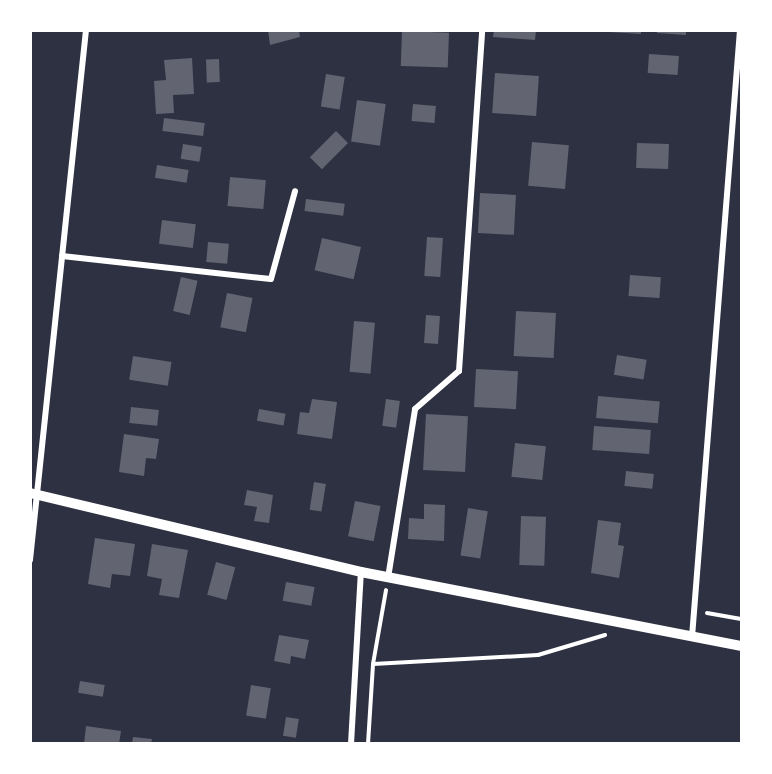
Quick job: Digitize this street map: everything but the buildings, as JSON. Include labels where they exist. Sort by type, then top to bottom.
[{"type":"street","points":[[30,560],[33,494],[62,256],[86,30]]},
{"type":"street","points":[[388,578],[415,409],[459,371],[482,30]]},
{"type":"street","points":[[692,638],[740,30]]},
{"type":"street","points":[[62,256],[271,279],[295,191]]},
{"type":"street","points":[[33,494],[388,578],[742,646]]},
{"type":"street","points":[[351,744],[361,572]]},
{"type":"path","points":[[368,744],[373,664],[388,578]]},
{"type":"path","points":[[694,611],[742,619]]},
{"type":"path","points":[[373,664],[538,655],[631,626]]}]
